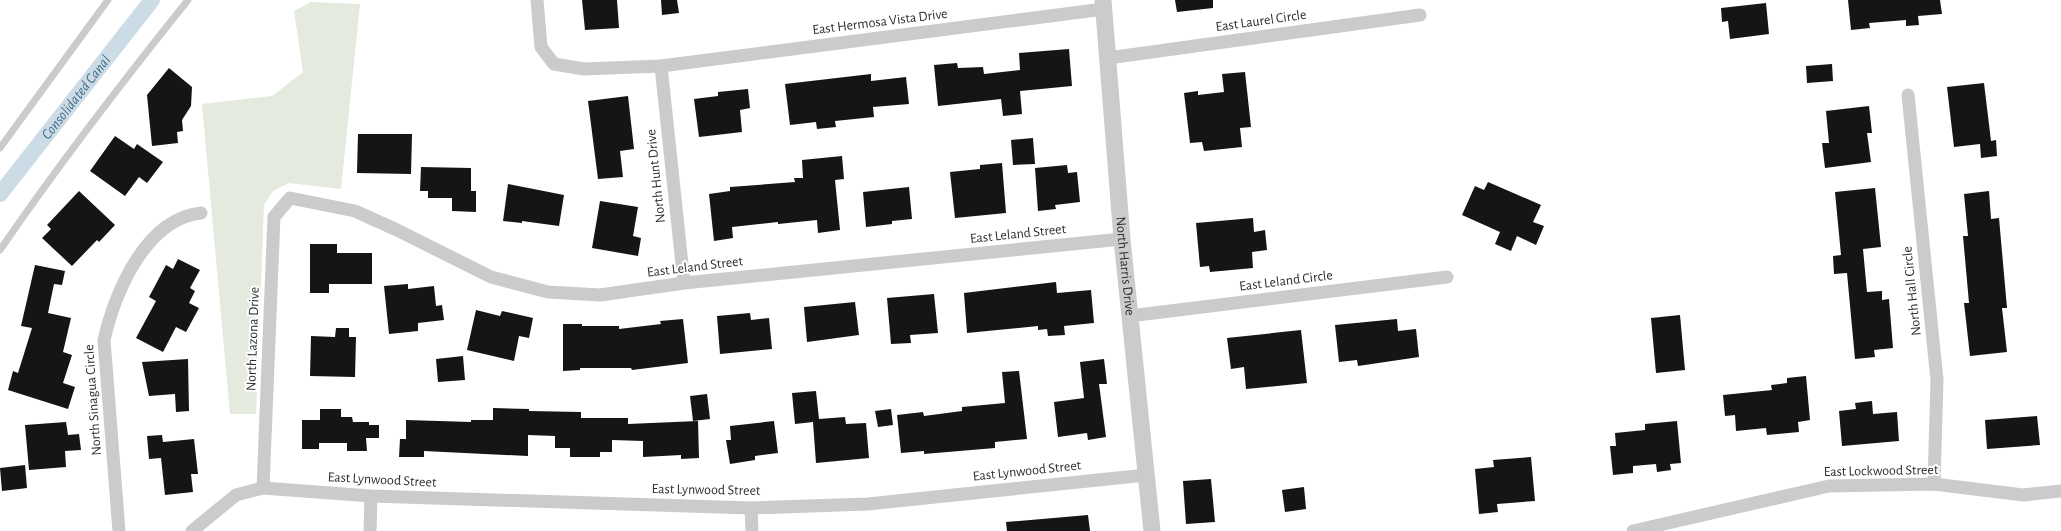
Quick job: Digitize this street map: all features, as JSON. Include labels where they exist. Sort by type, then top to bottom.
[{"type":"street","name":"East Hermosa Vista Drive","points":[[537,0],[540,47],[554,64],[584,69],[660,66],[1103,5]]},
{"type":"street","name":"North Harris Drive","points":[[1103,5],[1129,316],[1152,531]]},
{"type":"street","name":"East Laurel Circle","points":[[1108,58],[1420,15]]},
{"type":"street","name":"North Hunt Drive","points":[[660,66],[684,283]]},
{"type":"street","name":"North Hall Circle","points":[[1908,96],[1937,380],[1934,484]]},
{"type":"street","name":"East Leland Street","points":[[290,198],[355,211],[398,230],[491,277],[548,292],[600,295],[684,283],[1122,239]]},
{"type":"street","name":"North Lazona Drive","points":[[263,488],[274,217],[290,198]]},
{"type":"street","name":"North Sinagua Circle","points":[[119,531],[104,340],[110,313],[122,284],[138,257],[166,226],[190,214],[200,213]]},
{"type":"street","name":"East Leland Circle","points":[[1129,316],[1447,277]]},
{"type":"street","name":"East Lynwood Street","points":[[192,531],[236,495],[263,488],[371,496],[751,508],[868,504],[1146,475]]},
{"type":"street","name":"East Lockwood Street","points":[[1633,531],[1829,486],[1934,484],[2023,495],[2061,491]]},
{"type":"street","points":[[370,531],[371,496]]},
{"type":"street","points":[[751,508],[752,531]]},
{"type":"lane","points":[[0,148],[108,0]]},
{"type":"lane","points":[[0,250],[36,197],[130,72],[188,0]]},
{"type":"shaded area","points":[[311,2],[360,4],[341,189],[289,183],[273,191],[264,205],[256,414],[230,414],[202,104],[272,96],[303,72],[294,11]]},
{"type":"building","points":[[582,0],[617,0],[619,28],[585,30]]},
{"type":"building","points":[[661,0],[677,0],[679,13],[662,15]]},
{"type":"building","points":[[1175,0],[1213,0],[1213,8],[1177,12]]},
{"type":"building","points":[[1848,0],[1940,0],[1942,14],[1918,16],[1919,25],[1906,26],[1906,20],[1869,23],[1870,28],[1851,30]]},
{"type":"building","points":[[1766,3],[1769,34],[1730,39],[1728,21],[1722,22],[1721,8]]},
{"type":"building","points":[[1069,49],[1072,86],[1020,91],[1022,114],[1003,116],[1001,99],[938,106],[934,65],[957,63],[958,68],[983,67],[984,74],[1020,70],[1019,53]]},
{"type":"building","points":[[1832,64],[1833,81],[1807,83],[1806,66]]},
{"type":"building","points":[[169,68],[192,87],[191,106],[182,120],[183,131],[177,132],[178,143],[152,146],[147,95]]},
{"type":"building","points":[[1245,72],[1251,127],[1240,128],[1242,147],[1204,151],[1202,142],[1190,143],[1184,93],[1198,91],[1198,95],[1224,92],[1222,74]]},
{"type":"building","points":[[871,74],[871,81],[906,77],[909,104],[873,107],[874,117],[835,121],[836,127],[817,129],[816,122],[790,125],[785,84]]},
{"type":"building","points":[[1984,83],[1991,141],[1996,140],[1997,156],[1981,158],[1980,144],[1954,147],[1947,87]]},
{"type":"building","points":[[748,89],[750,108],[740,110],[742,132],[699,137],[694,99],[718,96],[718,92]]},
{"type":"building","points":[[628,96],[634,149],[620,151],[623,177],[598,179],[588,101]]},
{"type":"building","points":[[1869,106],[1872,133],[1867,133],[1871,162],[1825,168],[1822,143],[1829,143],[1826,111]]},
{"type":"building","points":[[358,134],[412,134],[411,174],[357,173]]},
{"type":"building","points":[[115,136],[134,149],[137,144],[163,162],[147,183],[139,177],[125,196],[90,171]]},
{"type":"building","points":[[1033,138],[1035,164],[1013,165],[1011,140]]},
{"type":"building","points":[[842,156],[844,179],[835,180],[840,230],[818,233],[817,220],[778,224],[778,222],[732,227],[733,238],[714,241],[709,194],[730,191],[730,187],[795,182],[794,178],[803,178],[802,160]]},
{"type":"building","points":[[1002,163],[1006,213],[955,218],[950,172],[980,169],[980,165]]},
{"type":"building","points":[[1067,165],[1068,173],[1077,172],[1080,202],[1055,205],[1056,209],[1038,211],[1035,168]]},
{"type":"building","points":[[421,167],[471,168],[471,191],[476,191],[476,212],[452,211],[452,198],[428,198],[428,191],[420,191]]},
{"type":"building","points":[[1488,182],[1541,205],[1533,222],[1544,226],[1536,245],[1517,236],[1511,251],[1495,244],[1500,232],[1462,215],[1475,186],[1484,190]]},
{"type":"building","points":[[508,184],[564,195],[559,226],[522,221],[522,223],[503,221]]},
{"type":"building","points":[[909,187],[912,219],[892,221],[892,224],[866,227],[863,192]]},
{"type":"building","points":[[1875,188],[1881,247],[1863,249],[1867,292],[1882,291],[1882,300],[1889,299],[1893,348],[1874,350],[1875,357],[1855,359],[1847,273],[1834,274],[1833,256],[1841,255],[1835,192]]},
{"type":"building","points":[[79,191],[115,225],[99,242],[97,240],[72,266],[42,238],[51,229],[47,225]]},
{"type":"building","points":[[1989,191],[1991,219],[1999,218],[2007,308],[2002,308],[2007,352],[1970,356],[1964,303],[1969,303],[1963,236],[1968,236],[1964,194]]},
{"type":"building","points":[[600,201],[638,207],[633,236],[641,238],[638,256],[592,248]]},
{"type":"building","points":[[1253,218],[1254,232],[1265,230],[1267,250],[1252,252],[1253,268],[1210,272],[1209,266],[1200,267],[1196,223]]},
{"type":"building","points":[[310,244],[337,244],[337,253],[372,253],[372,284],[329,284],[329,293],[310,293]]},
{"type":"building","points":[[178,259],[200,270],[190,288],[195,291],[189,303],[199,308],[186,332],[176,327],[163,352],[136,338],[156,301],[149,297],[166,265],[173,269]]},
{"type":"building","points":[[35,265],[65,271],[62,285],[54,284],[48,313],[71,318],[63,352],[72,355],[63,383],[75,387],[68,409],[8,390],[13,371],[18,373],[32,328],[21,326]]},
{"type":"building","points":[[1056,282],[1057,293],[1091,290],[1094,323],[1064,326],[1065,335],[1048,336],[1047,329],[1038,330],[1038,326],[967,333],[964,293]]},
{"type":"building","points":[[408,284],[408,289],[434,286],[436,306],[442,305],[444,320],[418,323],[418,331],[389,334],[384,286]]},
{"type":"building","points":[[934,294],[938,333],[910,335],[911,343],[891,344],[887,298]]},
{"type":"building","points":[[855,302],[859,335],[807,342],[804,307]]},
{"type":"building","points":[[476,310],[500,316],[502,311],[533,318],[529,338],[519,336],[514,361],[467,350]]},
{"type":"building","points":[[750,313],[751,320],[769,318],[772,349],[720,354],[717,316]]},
{"type":"building","points":[[1680,315],[1685,370],[1656,373],[1651,318]]},
{"type":"building","points":[[683,319],[688,363],[632,370],[631,368],[580,368],[580,370],[563,371],[563,324],[582,324],[582,326],[619,326],[619,329],[661,324],[660,321]]},
{"type":"building","points":[[1397,319],[1398,331],[1416,329],[1419,357],[1358,366],[1357,360],[1339,362],[1335,325]]},
{"type":"building","points":[[336,328],[349,328],[349,337],[356,337],[355,377],[310,376],[311,336],[335,337]]},
{"type":"building","points":[[1301,330],[1307,383],[1246,389],[1244,367],[1231,369],[1227,338]]},
{"type":"building","points":[[463,356],[465,380],[438,382],[436,359]]},
{"type":"building","points":[[188,359],[189,411],[176,412],[175,394],[149,396],[142,362]]},
{"type":"building","points":[[1104,359],[1107,384],[1099,384],[1106,437],[1088,440],[1087,433],[1058,437],[1054,402],[1084,398],[1080,362]]},
{"type":"building","points":[[1019,371],[1027,439],[995,442],[995,448],[924,454],[924,451],[901,453],[897,415],[923,412],[924,416],[962,411],[962,407],[1005,403],[1002,372]]},
{"type":"building","points":[[1806,376],[1810,420],[1798,422],[1799,432],[1767,435],[1766,428],[1736,431],[1735,415],[1725,416],[1723,395],[1772,390],[1771,385],[1787,383],[1787,378]]},
{"type":"building","points":[[816,391],[819,419],[845,417],[846,424],[866,423],[869,458],[816,463],[813,422],[795,424],[792,393]]},
{"type":"building","points":[[707,394],[710,419],[693,421],[690,396]]},
{"type":"building","points":[[1872,401],[1873,414],[1897,412],[1899,441],[1842,446],[1839,411],[1856,409],[1855,403]]},
{"type":"building","points":[[493,408],[529,409],[529,411],[581,412],[581,418],[628,418],[628,424],[698,421],[699,458],[681,459],[681,455],[643,457],[643,441],[612,440],[612,452],[600,452],[600,457],[570,457],[570,448],[555,448],[555,436],[528,435],[528,456],[424,451],[424,457],[399,457],[400,439],[406,439],[406,420],[471,422],[471,420],[493,420]]},
{"type":"building","points":[[320,409],[341,409],[341,417],[352,417],[353,422],[369,422],[369,425],[379,425],[379,438],[366,438],[367,451],[347,451],[347,443],[319,443],[319,449],[302,449],[302,420],[320,420]]},
{"type":"building","points":[[891,409],[893,425],[878,427],[875,411]]},
{"type":"building","points":[[2037,416],[2040,445],[1987,449],[1985,420]]},
{"type":"building","points":[[774,421],[778,453],[755,456],[755,460],[730,464],[726,440],[731,440],[730,426]]},
{"type":"building","points":[[1677,421],[1681,463],[1670,464],[1671,470],[1657,472],[1656,464],[1633,466],[1633,473],[1613,475],[1610,446],[1616,446],[1615,433],[1645,430],[1645,424]]},
{"type":"building","points":[[66,422],[68,435],[79,434],[81,450],[65,451],[66,467],[29,470],[25,425]]},
{"type":"building","points":[[162,435],[163,442],[194,439],[198,474],[191,474],[193,492],[165,495],[161,458],[149,459],[147,436]]},
{"type":"building","points":[[1531,457],[1535,501],[1497,504],[1498,512],[1479,514],[1475,469],[1494,467],[1493,460]]},
{"type":"building","points":[[25,465],[27,488],[2,491],[0,468]]},
{"type":"building","points":[[1211,479],[1215,522],[1186,524],[1183,481]]},
{"type":"building","points":[[1304,487],[1306,509],[1285,512],[1282,490]]},
{"type":"building","points":[[1088,515],[1090,531],[1007,531],[1006,522]]},
{"type":"waterway","name":"Consolidated Canal","points":[[0,194],[152,0]]}]
